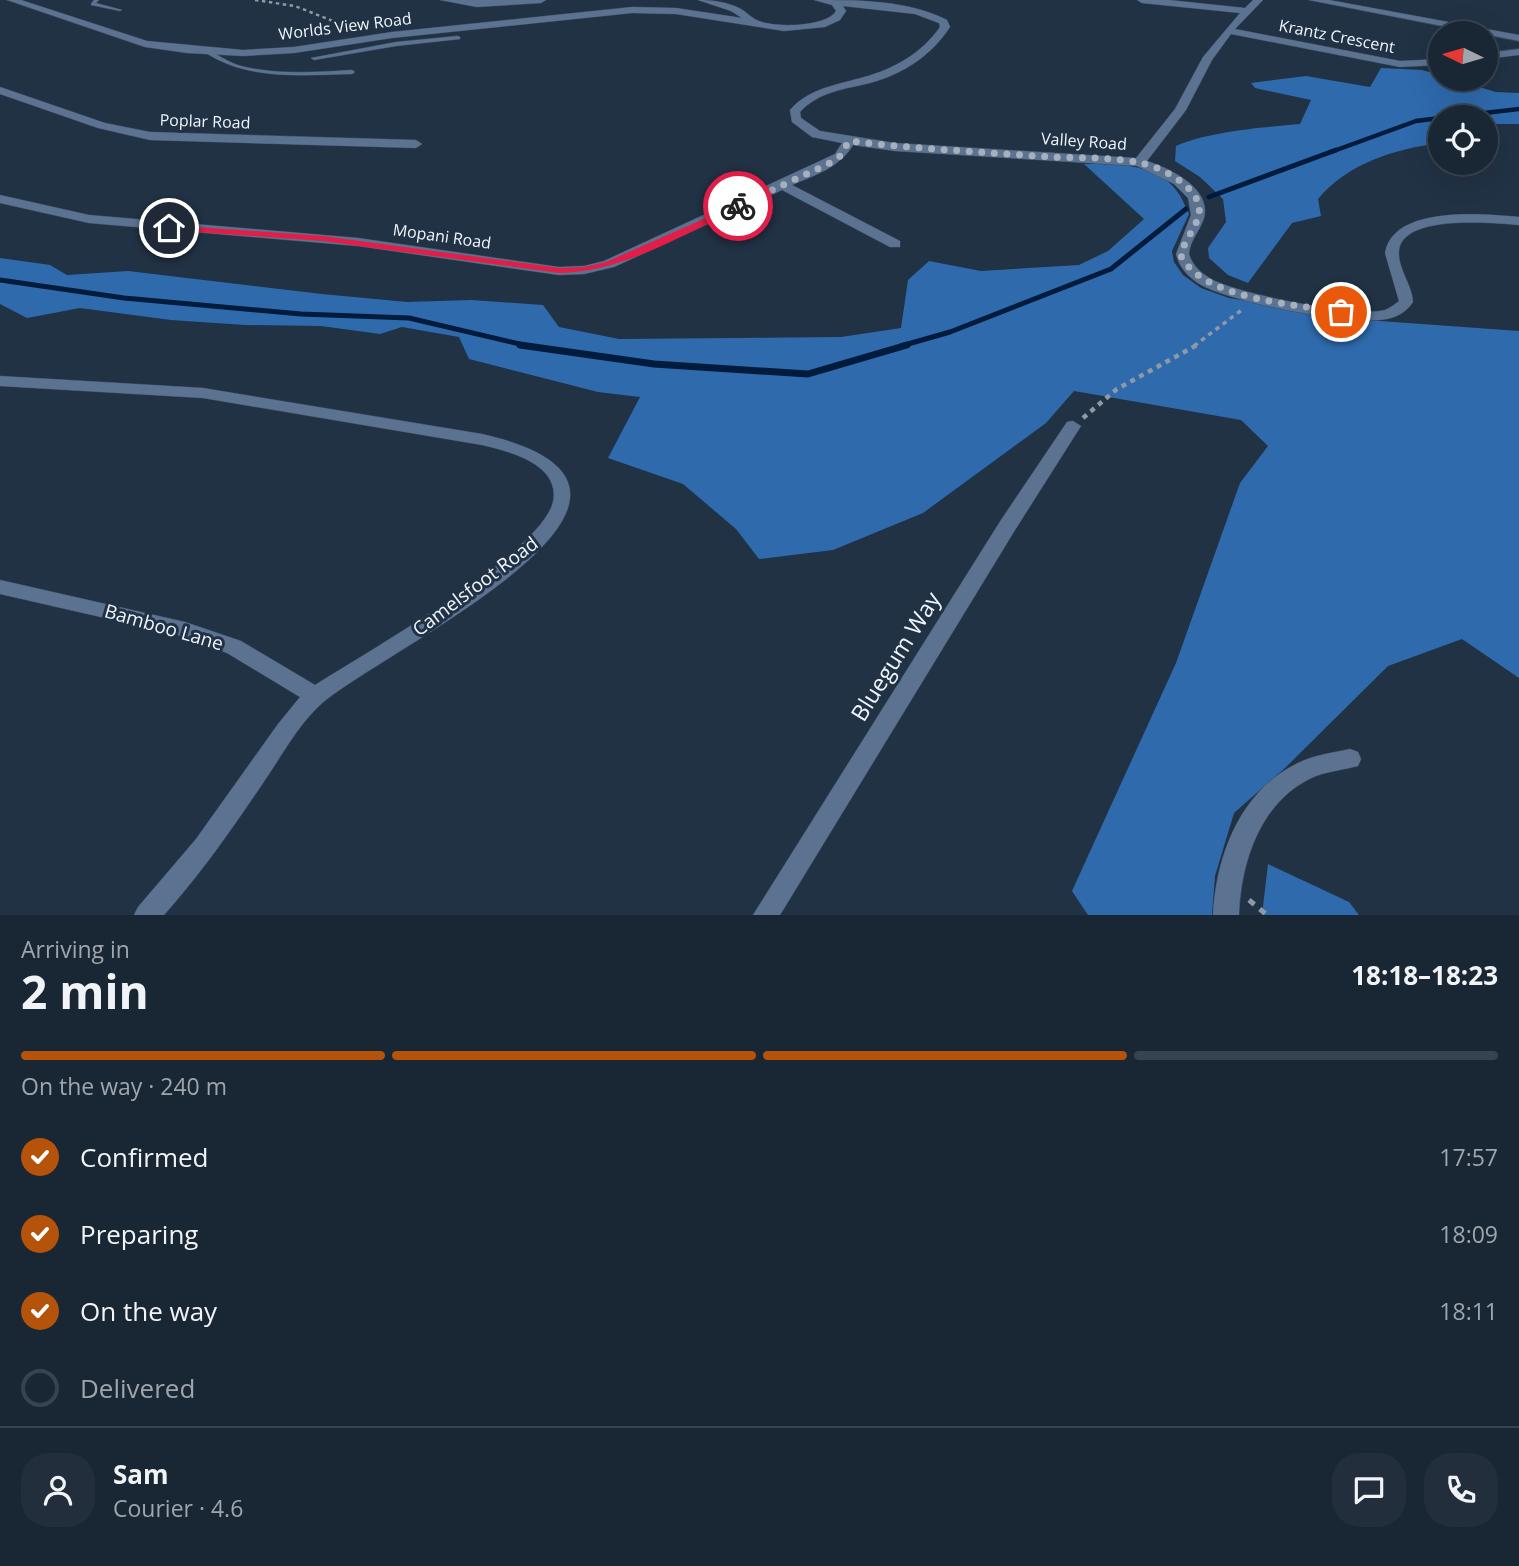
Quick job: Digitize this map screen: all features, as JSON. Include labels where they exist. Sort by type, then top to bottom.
[{"type":"street","name":"Worlds View Road","points":[[12,0],[145,44],[208,52],[243,53],[294,50],[658,10],[760,26],[802,28],[822,25],[837,18],[841,11],[837,5]]},
{"type":"street","points":[[445,0],[477,4],[541,0]]},
{"type":"street","points":[[703,0],[734,9],[760,26]]},
{"type":"street","points":[[819,0],[837,5]]},
{"type":"street","points":[[1142,0],[1247,11]]},
{"type":"street","points":[[1139,162],[1180,110],[1207,59],[1228,31],[1258,0]]},
{"type":"street","name":"Krantz Crescent","points":[[1314,0],[1519,38]]},
{"type":"street","name":"Valley Road","points":[[837,5],[877,7],[931,15],[944,22],[945,27],[941,34],[912,60],[878,76],[822,93],[798,106],[794,112],[796,120],[816,134],[895,147],[1139,162],[1177,180],[1199,205],[1198,216],[1182,245],[1181,256],[1196,275],[1213,285],[1257,297],[1361,314],[1383,315],[1397,311],[1406,302],[1406,293],[1393,259],[1392,247],[1397,238],[1425,223],[1447,219],[1519,221]]},
{"type":"street","name":"Krantz Crescent","points":[[1228,31],[1389,62],[1428,62]]},
{"type":"street","points":[[1498,55],[1519,52]]},
{"type":"street","name":"Poplar Road","points":[[0,90],[102,125],[150,135],[415,144]]},
{"type":"street","name":"Mopani Road","points":[[0,199],[89,219],[335,239],[571,270],[609,264],[785,186],[840,156],[849,141]]},
{"type":"street","points":[[785,186],[895,243]]},
{"type":"street","name":"Camelsfoot Road","points":[[0,381],[199,392],[247,398],[482,440],[521,451],[543,462],[559,478],[562,504],[549,530],[524,554],[419,630],[316,696],[277,744],[207,845],[148,915]]},
{"type":"street","name":"Bluegum Way","points":[[765,915],[1008,525],[1073,426]]},
{"type":"street","name":"Bamboo Lane","points":[[0,587],[178,627],[234,647],[316,696]]},
{"type":"street","points":[[1226,915],[1226,902],[1238,843],[1266,798],[1304,771],[1350,759]]},
{"type":"lane","points":[[97,0],[93,4],[120,10]]},
{"type":"lane","points":[[314,58],[394,39],[457,38]]},
{"type":"lane","points":[[208,52],[223,62],[258,69],[352,72]]},
{"type":"path","points":[[255,0],[295,6],[358,31],[394,39]]},
{"type":"path","points":[[1073,426],[1117,389],[1204,341],[1257,297]]},
{"type":"shaded area","points":[[1381,68],[1428,72],[1428,91],[1519,93],[1519,124],[1498,124],[1498,105],[1428,105],[1428,145],[1373,160],[1343,176],[1318,199],[1321,216],[1292,223],[1248,283],[1228,275],[1209,258],[1208,248],[1226,222],[1223,199],[1200,177],[1175,161],[1176,146],[1220,134],[1300,124],[1311,100],[1255,88],[1251,83],[1306,76],[1370,87]]},
{"type":"shaded area","points":[[1084,164],[1134,167],[1168,181],[1182,199],[1189,214],[1172,251],[1174,262],[1183,275],[1201,288],[1229,298],[1366,320],[1519,331],[1519,678],[1462,639],[1388,666],[1285,768],[1234,813],[1215,876],[1212,915],[1088,915],[1072,891],[1176,663],[1240,483],[1268,446],[1241,420],[1074,391],[1046,423],[923,513],[833,550],[759,559],[736,529],[683,484],[608,458],[640,397],[598,392],[469,359],[459,337],[402,327],[380,334],[321,326],[171,320],[80,308],[27,318],[0,304],[0,258],[50,265],[67,275],[128,271],[407,302],[471,300],[543,305],[559,327],[619,339],[841,337],[901,328],[908,280],[929,261],[981,271],[1079,265],[1108,251],[1144,219]]},
{"type":"shaded area","points":[[1268,864],[1349,902],[1359,915],[1262,915]]},
{"type":"waterway","points":[[1498,111],[1519,109]]},
{"type":"waterway","points":[[1331,152],[1416,121],[1428,120]]},
{"type":"waterway","points":[[1209,197],[1336,150]]},
{"type":"waterway","points":[[901,346],[950,332],[1111,269],[1186,209]]},
{"type":"waterway","points":[[0,280],[124,298],[301,314],[409,318],[528,346]]},
{"type":"waterway","points":[[520,345],[654,364],[808,374],[907,345]]},
{"type":"way so far","points":[[738,206],[828,164],[840,156],[849,141],[895,147],[1139,162],[1163,171],[1177,180],[1199,205],[1198,216],[1182,245],[1181,256],[1196,275],[1235,293],[1341,312]]},
{"type":"route","points":[[169,228],[323,238],[559,271],[584,270],[609,264],[738,206]]}]
